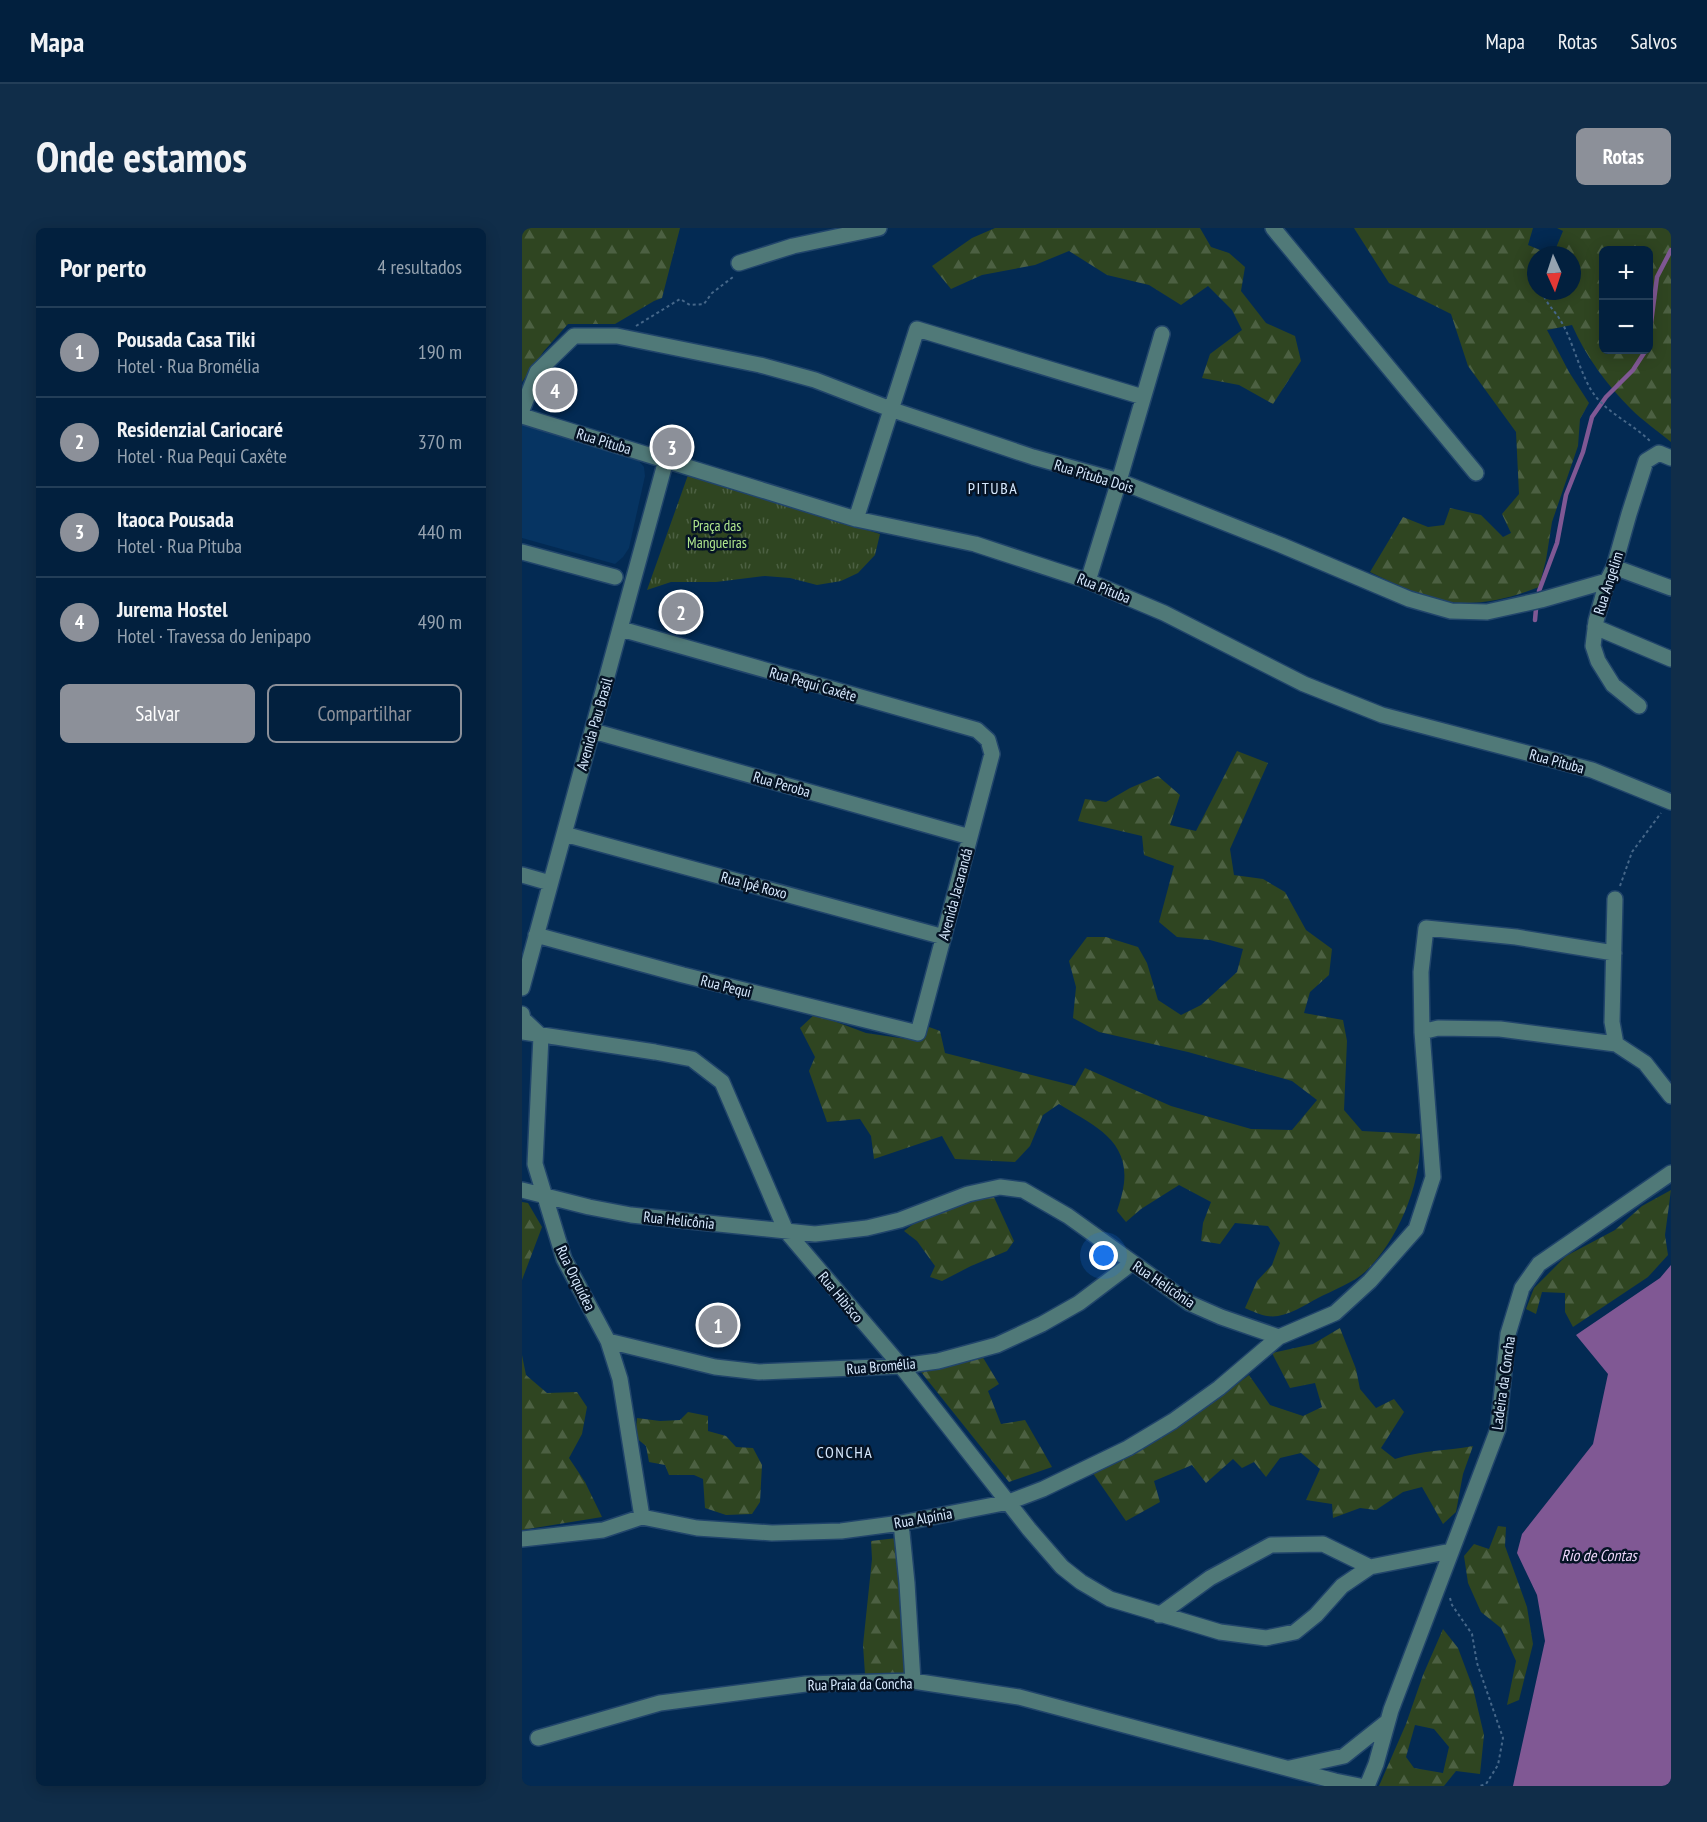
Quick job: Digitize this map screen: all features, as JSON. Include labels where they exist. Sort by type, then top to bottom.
[{"type":"street","points":[[739,263],[793,246],[879,228]]},
{"type":"street","points":[[1273,228],[1476,473]]},
{"type":"street","points":[[856,519],[917,329],[1143,398]]},
{"type":"street","points":[[1088,580],[1162,334]]},
{"type":"street","name":"Rua Pituba Dois","points":[[522,410],[537,372],[574,336],[617,336],[760,365],[815,380],[892,410],[1034,457],[1119,481],[1409,599],[1450,611],[1487,612],[1541,600],[1606,581]]},
{"type":"street","name":"Rua Pituba","points":[[522,416],[856,519],[975,544],[1088,580],[1164,613],[1304,684],[1382,716],[1592,770],[1670,801]]},
{"type":"street","name":"Rua Angelim","points":[[1638,706],[1613,685],[1598,661],[1593,646],[1595,627],[1606,581],[1614,567],[1646,461],[1665,456]]},
{"type":"street","name":"Avenida Pau Brasil","points":[[522,988],[666,460]]},
{"type":"street","points":[[522,552],[615,577]]},
{"type":"street","points":[[627,602],[615,583],[615,577],[618,572],[639,563]]},
{"type":"street","points":[[1614,567],[1671,588]]},
{"type":"street","points":[[1595,627],[1671,659]]},
{"type":"street","name":"Rua Pequi Caxête","points":[[621,629],[977,730],[988,740],[992,754]]},
{"type":"street","name":"Rua Peroba","points":[[593,730],[970,837]]},
{"type":"street","name":"Avenida Jacarandá","points":[[918,1033],[992,754]]},
{"type":"street","name":"Rua Ipê Roxo","points":[[564,834],[944,937]]},
{"type":"street","points":[[522,875],[550,883]]},
{"type":"street","points":[[1615,899],[1612,1022],[1616,1044]]},
{"type":"street","points":[[1279,1337],[1335,1313],[1370,1281],[1416,1229],[1433,1177],[1422,1032],[1421,972],[1426,928],[1516,937],[1614,953]]},
{"type":"street","name":"Rua Pequi","points":[[536,935],[683,975],[918,1033]]},
{"type":"street","points":[[522,1014],[523,1019],[541,1036]]},
{"type":"street","points":[[1422,1032],[1438,1028],[1500,1029],[1616,1044],[1645,1063],[1671,1096]]},
{"type":"street","name":"Rua Hibisco","points":[[522,1032],[692,1059],[722,1082],[786,1231],[901,1366],[1029,1529],[1062,1567],[1081,1582],[1110,1599],[1220,1632],[1266,1638],[1295,1632],[1316,1615],[1342,1586],[1370,1567],[1451,1551]]},
{"type":"street","name":"Rua Orquídea","points":[[541,1036],[535,1164],[564,1259],[608,1341],[620,1379],[642,1517]]},
{"type":"street","name":"Ladeira da Concha","points":[[1388,1721],[1498,1429],[1508,1334],[1522,1288],[1539,1264],[1671,1173]]},
{"type":"street","name":"Rua Helicônia","points":[[522,1190],[631,1215],[815,1234],[867,1228],[900,1220],[968,1194],[1000,1187],[1023,1190],[1068,1216],[1189,1303],[1279,1337]]},
{"type":"street","name":"Rua Bromélia","points":[[608,1341],[715,1367],[759,1372],[901,1366],[938,1360],[997,1345],[1042,1324],[1079,1303],[1132,1263]]},
{"type":"street","name":"Rua Alpínia","points":[[522,1539],[603,1530],[642,1517],[697,1528],[772,1533],[841,1531],[901,1523],[1009,1502],[1043,1489],[1128,1448],[1173,1421],[1219,1388],[1279,1337]]},
{"type":"street","points":[[901,1523],[908,1583],[913,1681]]},
{"type":"street","points":[[1159,1615],[1210,1578],[1271,1545],[1323,1544],[1370,1567]]},
{"type":"street","name":"Rua Praia da Concha","points":[[538,1738],[660,1703],[806,1684],[913,1681],[1019,1697],[1360,1786]]},
{"type":"street","points":[[1366,1786],[1376,1764],[1388,1721]]},
{"type":"street","name":"Rua Praia da Concha","points":[[1287,1768],[1344,1756],[1388,1721]]},
{"type":"path","points":[[632,328],[680,299],[690,305],[704,304],[712,292],[733,276],[739,263]]},
{"type":"path","points":[[1545,300],[1568,334],[1596,396],[1665,456]]},
{"type":"path","points":[[1615,899],[1632,852],[1670,801]]},
{"type":"path","points":[[1442,1575],[1452,1605],[1472,1634],[1477,1663],[1503,1738],[1498,1765],[1486,1784],[1480,1786]]},
{"type":"shaded area","points":[[522,425],[638,460],[644,467],[645,476],[629,548],[615,564],[522,538]]},
{"type":"green space","points":[[522,228],[680,228],[662,298],[615,324],[568,324],[544,351],[522,382]]},
{"type":"green space","points":[[995,228],[1200,228],[1211,247],[1229,253],[1245,267],[1241,291],[1266,323],[1295,336],[1301,361],[1273,404],[1239,385],[1202,378],[1210,354],[1242,330],[1232,310],[1208,286],[1181,305],[1149,285],[1107,275],[1069,251],[1035,265],[982,275],[951,289],[932,266],[972,238]]},
{"type":"green space","points":[[1354,228],[1533,228],[1528,245],[1530,246],[1527,246],[1527,300],[1581,300],[1581,246],[1557,246],[1563,231],[1557,228],[1671,228],[1671,442],[1636,413],[1614,390],[1590,359],[1572,325],[1547,330],[1569,372],[1589,403],[1580,419],[1578,446],[1552,522],[1539,587],[1499,600],[1485,602],[1457,603],[1422,596],[1370,572],[1403,517],[1428,527],[1444,525],[1450,508],[1481,515],[1503,537],[1511,533],[1502,514],[1519,494],[1516,432],[1468,366],[1451,314],[1389,283]]},
{"type":"green space","name":"Praça das Mangueiras","points":[[688,475],[880,534],[875,555],[858,573],[841,581],[817,585],[790,578],[765,576],[716,582],[671,582],[647,590]]},
{"type":"green space","points":[[1237,751],[1268,763],[1230,849],[1234,875],[1263,879],[1285,892],[1306,930],[1332,949],[1329,975],[1310,992],[1304,1013],[1343,1020],[1347,1041],[1344,1110],[1362,1131],[1420,1134],[1420,1152],[1413,1189],[1398,1226],[1378,1258],[1366,1271],[1349,1283],[1280,1316],[1262,1315],[1245,1308],[1257,1281],[1272,1265],[1280,1243],[1268,1226],[1235,1223],[1220,1244],[1201,1241],[1203,1223],[1211,1202],[1179,1185],[1141,1209],[1126,1222],[1117,1211],[1124,1183],[1124,1168],[1120,1154],[1105,1134],[1059,1104],[1043,1115],[1030,1146],[1015,1162],[955,1159],[942,1136],[874,1159],[871,1136],[860,1119],[827,1122],[809,1071],[815,1057],[800,1028],[815,1014],[866,1033],[920,1041],[929,1027],[940,1031],[945,1053],[1075,1086],[1085,1068],[1171,1106],[1251,1129],[1292,1130],[1317,1100],[1292,1081],[1188,1052],[1099,1032],[1073,1018],[1076,987],[1069,961],[1087,937],[1106,937],[1138,947],[1147,963],[1158,1000],[1181,1015],[1201,1005],[1237,972],[1243,949],[1210,940],[1177,937],[1159,922],[1174,866],[1144,855],[1142,836],[1078,821],[1085,799],[1106,802],[1158,776],[1180,795],[1170,825],[1196,831]]},
{"type":"green space","points":[[1671,1190],[1665,1235],[1668,1255],[1648,1277],[1573,1327],[1565,1312],[1565,1293],[1542,1292],[1536,1314],[1526,1309],[1534,1288],[1566,1256],[1615,1230],[1642,1206]]},
{"type":"green space","points":[[993,1195],[1014,1241],[1007,1251],[942,1281],[930,1277],[935,1266],[917,1241],[904,1231],[935,1213]]},
{"type":"green space","points":[[522,1202],[528,1203],[542,1227],[522,1280]]},
{"type":"green space","points":[[1340,1328],[1356,1369],[1360,1389],[1376,1408],[1394,1399],[1404,1412],[1381,1448],[1395,1459],[1425,1452],[1473,1446],[1463,1474],[1456,1512],[1443,1524],[1422,1487],[1403,1492],[1376,1510],[1360,1508],[1333,1518],[1332,1504],[1306,1500],[1320,1469],[1301,1453],[1280,1458],[1266,1477],[1254,1462],[1242,1468],[1233,1459],[1206,1483],[1192,1465],[1154,1481],[1160,1502],[1126,1521],[1092,1472],[1137,1451],[1205,1408],[1249,1375],[1270,1405],[1303,1416],[1322,1407],[1315,1383],[1290,1388],[1272,1353],[1313,1344]]},
{"type":"green space","points":[[522,1355],[526,1375],[547,1393],[577,1392],[587,1407],[582,1434],[569,1458],[585,1482],[602,1517],[522,1530]]},
{"type":"green space","points":[[982,1356],[999,1384],[988,1391],[1001,1424],[1025,1420],[1052,1467],[1009,1482],[921,1372]]},
{"type":"green space","points":[[688,1412],[708,1416],[708,1431],[726,1436],[736,1447],[753,1448],[762,1465],[760,1502],[752,1514],[726,1515],[705,1508],[703,1479],[694,1475],[669,1475],[665,1465],[649,1462],[646,1446],[635,1437],[637,1418],[660,1421],[680,1420]]},
{"type":"green space","points":[[1498,1526],[1506,1527],[1505,1546],[1527,1607],[1533,1644],[1519,1700],[1507,1705],[1516,1661],[1501,1628],[1481,1612],[1468,1583],[1464,1556],[1474,1544],[1489,1549]]},
{"type":"green space","points":[[897,1538],[907,1673],[865,1674],[863,1645],[872,1559],[871,1541]]},
{"type":"green space","points":[[1443,1629],[1458,1648],[1473,1688],[1484,1735],[1480,1774],[1456,1771],[1444,1786],[1379,1786],[1406,1724],[1423,1675]],"holes":[[[1415,1725],[1434,1729],[1449,1747],[1443,1773],[1414,1768],[1406,1757]]]},
{"type":"water","name":"Rio de Contas","points":[[1671,1265],[1671,1786],[1513,1786],[1545,1641],[1537,1595],[1517,1553],[1522,1534],[1593,1444],[1608,1374],[1576,1335],[1660,1278]]},
{"type":"waterway","points":[[1653,308],[1657,277],[1671,250]]},
{"type":"waterway","points":[[1539,591],[1557,543],[1566,495],[1583,452],[1592,417],[1606,397],[1633,370],[1643,354]]},
{"type":"waterway","points":[[1535,620],[1536,609]]},
{"type":"place","name":"Jurema Hostel","points":[[555,390]]},
{"type":"place","name":"Itaoca Pousada","points":[[672,447]]},
{"type":"place","name":"Residenzial Cariocaré","points":[[681,612]]},
{"type":"place","name":"Pousada Casa Tiki","points":[[718,1325]]},
{"type":"district","name":"PITUBA","points":[[993,488]]},
{"type":"district","name":"CONCHA","points":[[845,1452]]}]
